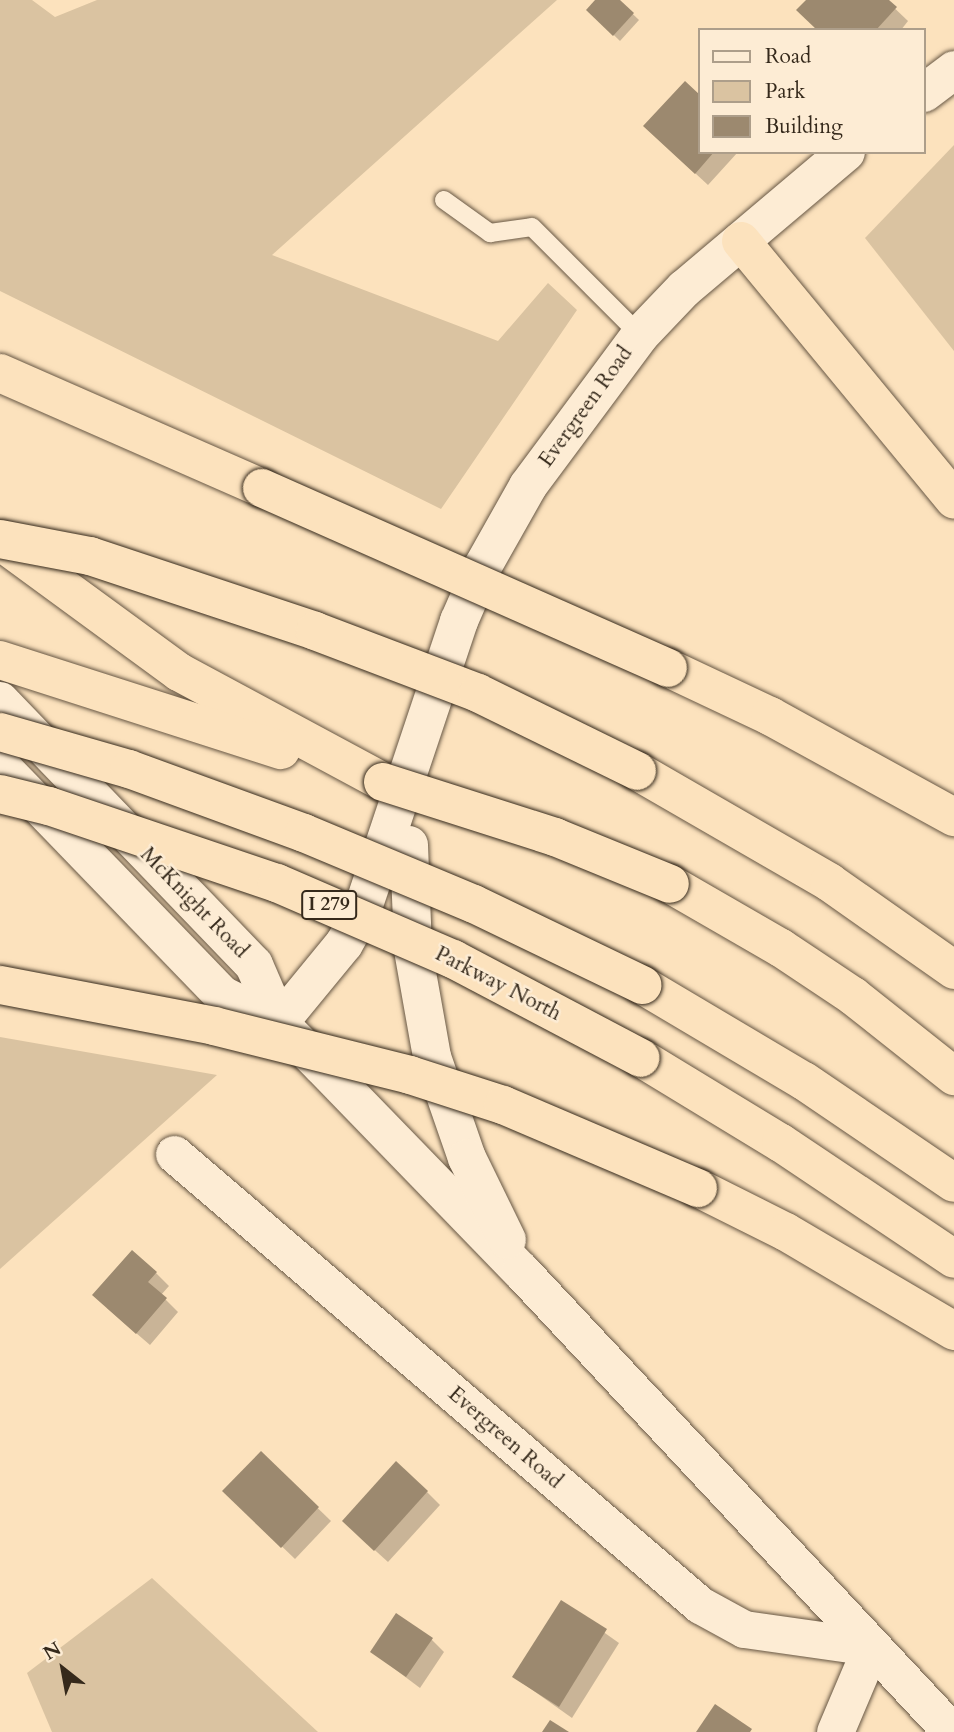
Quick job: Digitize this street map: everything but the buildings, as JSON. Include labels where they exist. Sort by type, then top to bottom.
[{"type":"highway","points":[[741,242],[954,499]]},
{"type":"highway","points":[[0,373],[668,668],[769,716],[954,817]]},
{"type":"highway","points":[[4,544],[90,556],[315,631],[478,693],[636,771],[829,882],[954,970]]},
{"type":"highway","points":[[4,544],[179,672],[383,782]]},
{"type":"highway","points":[[0,660],[555,837],[670,884],[781,947],[853,996],[954,1076]]},
{"type":"highway","points":[[0,732],[128,769],[303,833],[474,904],[642,985],[804,1081],[954,1182]]},
{"type":"highway","name":"Parkway North","points":[[0,794],[49,806],[277,883],[453,959],[641,1058],[781,1143],[954,1259]]},
{"type":"highway","points":[[0,985],[214,1026],[410,1074],[503,1105],[698,1188],[786,1232],[954,1331]]},
{"type":"main road","points":[[926,91],[954,70]]},
{"type":"main road","name":"Evergreen Road","points":[[844,154],[684,289],[640,335],[528,486],[483,566],[459,621],[425,732],[362,911],[344,944],[279,1023],[521,1271],[953,1732]]},
{"type":"main road","name":"McKnight Road","points":[[0,701],[254,965],[279,1023]]},
{"type":"main road","name":"Evergreen Road","points":[[425,732],[410,835],[409,896],[420,1005],[448,1108],[521,1271]]},
{"type":"main road","name":"McKnight Road","points":[[0,765],[222,995],[279,1023]]},
{"type":"street","name":"Evergreen Road","points":[[174,1154],[700,1605],[744,1629],[871,1647]]},
{"type":"street","points":[[835,1732],[871,1647]]},
{"type":"lane","points":[[444,200],[490,233],[532,227],[640,335]]},
{"type":"green space","points":[[0,0],[32,0],[55,17],[97,0],[557,0],[272,255],[498,341],[548,283],[577,310],[441,509],[0,291]]},
{"type":"green space","points":[[954,145],[954,351],[865,238]]},
{"type":"green space","points":[[0,1037],[217,1075],[0,1269]]},
{"type":"green space","points":[[152,1578],[318,1732],[52,1732],[27,1673]]}]
